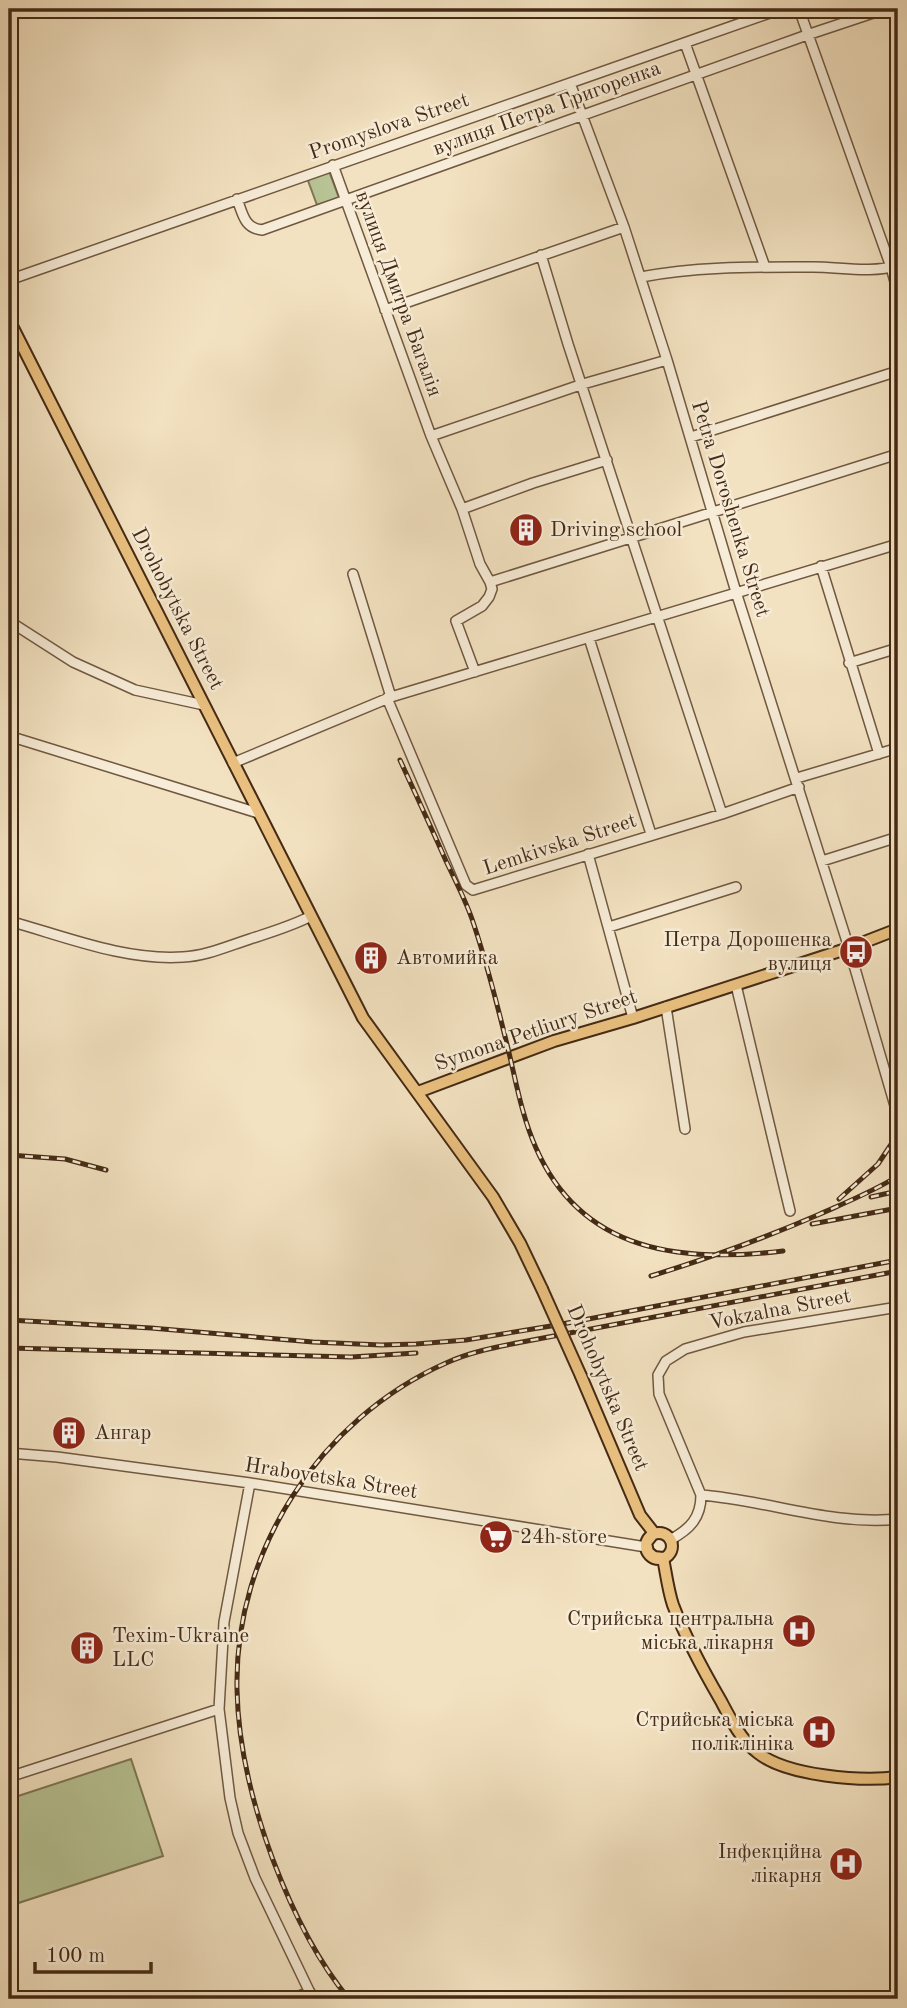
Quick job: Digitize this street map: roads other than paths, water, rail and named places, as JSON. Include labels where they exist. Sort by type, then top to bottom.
[{"type":"main road","name":"Drohobytska Street","points":[[9,320],[363,1018],[493,1197],[520,1243],[581,1376],[640,1515],[654,1533]]},
{"type":"main road","name":"Symona Petliury Street","points":[[418,1092],[554,1041],[736,985],[898,929]]},
{"type":"main road","points":[[654,1533],[663,1534],[670,1540],[670,1552],[663,1558],[650,1555],[646,1547],[648,1539],[654,1533]]},
{"type":"main road","points":[[663,1558],[673,1603],[700,1665],[748,1745],[770,1761],[803,1773],[898,1777]]},
{"type":"street","name":"Promyslova Street","points":[[9,280],[333,164],[781,9]]},
{"type":"street","points":[[799,9],[895,266],[898,293]]},
{"type":"street","name":"вулиця Петра Григоренка","points":[[237,199],[246,223],[252,229],[262,230],[463,157],[583,117],[807,34],[886,9]]},
{"type":"street","points":[[685,43],[765,267]]},
{"type":"street","name":"Petra Doroshenka Street","points":[[570,83],[641,277],[736,592],[849,948],[898,1116]]},
{"type":"street","name":"вулиця Дмитра Багалія","points":[[333,164],[431,436],[462,509],[480,565],[490,582]]},
{"type":"street","points":[[385,310],[624,227]]},
{"type":"street","points":[[541,255],[723,814]]},
{"type":"street","points":[[641,277],[663,273],[765,267],[880,270],[895,266]]},
{"type":"street","points":[[431,436],[583,384],[667,360]]},
{"type":"street","points":[[691,438],[898,371]]},
{"type":"street","points":[[475,672],[456,621],[482,606],[492,589],[490,582],[898,454]]},
{"type":"street","points":[[462,509],[607,460]]},
{"type":"street","points":[[233,763],[389,698],[589,638],[658,614],[898,544]]},
{"type":"street","points":[[821,566],[879,754]]},
{"type":"street","points":[[353,575],[389,698]]},
{"type":"street","points":[[9,621],[73,662],[135,690],[204,705]]},
{"type":"street","name":"Lemkivska Street","points":[[589,638],[651,834]]},
{"type":"street","points":[[849,663],[898,648]]},
{"type":"street","name":"Lemkivska Street","points":[[389,698],[466,885],[478,890],[651,834],[723,814],[798,782],[898,748]]},
{"type":"street","points":[[9,736],[258,813]]},
{"type":"street","points":[[822,861],[898,837]]},
{"type":"street","points":[[588,854],[633,1018]]},
{"type":"street","points":[[608,926],[736,887]]},
{"type":"street","points":[[9,920],[106,948],[159,957],[183,957],[222,949],[311,916]]},
{"type":"street","points":[[736,985],[790,1211]]},
{"type":"street","name":"Symona Petliury Street","points":[[666,1007],[685,1129]]},
{"type":"street","name":"Vokzalna Street","points":[[701,1494],[659,1394],[658,1375],[666,1361],[685,1349],[744,1332],[898,1307]]},
{"type":"street","name":"Hrabovetska Street","points":[[9,1453],[250,1483],[646,1547]]},
{"type":"street","points":[[250,1483],[224,1622],[219,1709],[230,1798],[238,1833],[255,1878],[311,1996],[291,1999]]},
{"type":"street","points":[[670,1540],[684,1532],[696,1520],[701,1508],[701,1494],[737,1497],[844,1517],[883,1521],[898,1519]]},
{"type":"street","points":[[9,1777],[219,1709]]},
{"type":"railway","points":[[400,760],[472,919],[527,1126],[556,1183],[580,1210],[608,1230],[639,1243],[708,1255],[783,1251]]},
{"type":"railway","points":[[839,1199],[878,1164],[898,1134]]},
{"type":"railway","points":[[9,1155],[65,1159],[106,1170]]},
{"type":"railway","points":[[651,1276],[779,1231],[860,1196],[898,1176]]},
{"type":"railway","points":[[871,1197],[898,1191]]},
{"type":"railway","points":[[812,1224],[898,1208]]},
{"type":"railway","points":[[9,1320],[151,1328],[313,1342],[416,1344],[466,1340],[557,1325],[898,1260]]},
{"type":"railway","points":[[349,1999],[325,1967],[288,1897],[259,1819],[240,1733],[237,1689],[240,1638],[251,1588],[269,1540],[293,1495],[324,1454],[360,1418],[401,1387],[464,1356],[512,1344],[898,1271]]},
{"type":"railway","points":[[9,1348],[351,1357],[416,1353]]},
{"type":"place","name":"Driving school","points":[[526,530]]},
{"type":"place","name":"Петра Дорошенка вулиця","points":[[856,952]]},
{"type":"place","name":"Автомийка","points":[[371,958]]},
{"type":"place","name":"Ангар","points":[[69,1433]]},
{"type":"place","name":"24h store","points":[[496,1537]]},
{"type":"place","name":"Стрийська центральна міська лікарня","points":[[799,1631]]},
{"type":"place","name":"Texim-Ukraine LLC","points":[[87,1648]]},
{"type":"place","name":"Стрийська міська поліклініка","points":[[819,1732]]},
{"type":"place","name":"Інфекційна лікарня","points":[[846,1864]]}]
